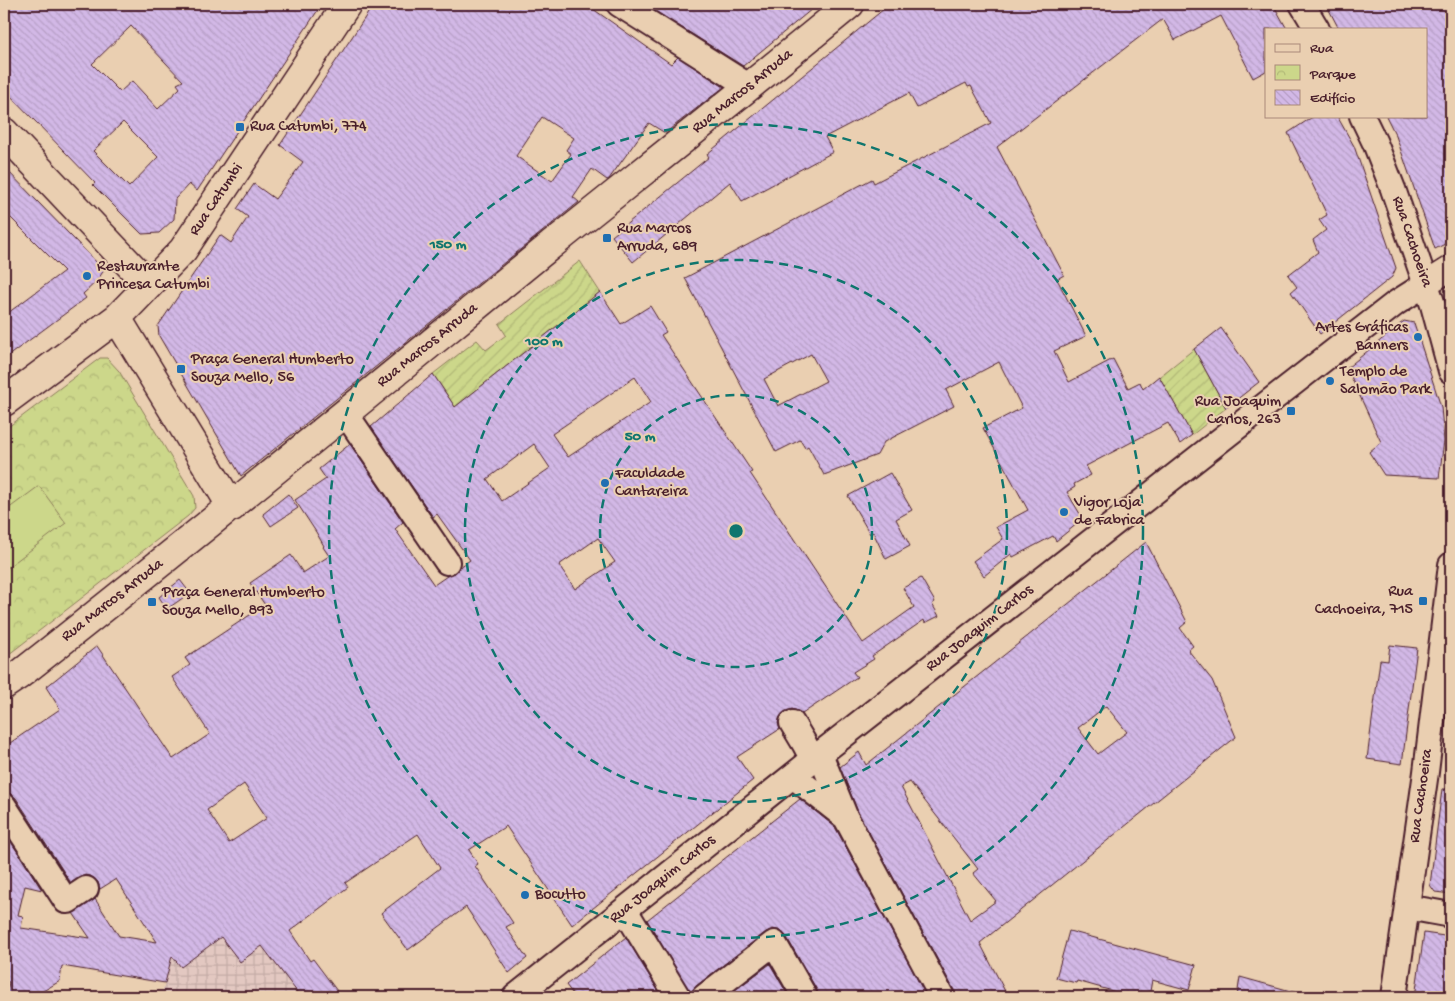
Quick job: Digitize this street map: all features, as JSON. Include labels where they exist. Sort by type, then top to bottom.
[{"type":"main road","name":"Rua Catumbi","points":[[4,402],[117,318],[184,250],[347,4]]},
{"type":"main road","name":"Rua Marcos Arruda","points":[[4,685],[232,507],[850,4]]},
{"type":"main road","points":[[4,132],[149,285]]},
{"type":"main road","points":[[117,318],[232,507]]},
{"type":"street","points":[[619,4],[750,87]]},
{"type":"street","points":[[1302,4],[1316,28]]},
{"type":"street","name":"Rua Cachoeira","points":[[1363,118],[1394,189],[1433,305],[1451,371]]},
{"type":"street","name":"Rua Joaquim Carlos","points":[[515,997],[816,757],[1293,383],[1396,304],[1451,268]]},
{"type":"street","points":[[346,414],[447,562]]},
{"type":"street","name":"Rua Cachoeira","points":[[1394,997],[1426,772],[1445,666],[1451,566]]},
{"type":"street","points":[[792,723],[804,743],[816,757],[846,818],[942,997]]},
{"type":"street","points":[[793,776],[846,818]]},
{"type":"street","points":[[4,806],[66,901],[86,889]]},
{"type":"street","points":[[1407,907],[1451,915]]},
{"type":"street","points":[[625,910],[678,997]]},
{"type":"street","points":[[704,997],[774,943],[805,997]]},
{"type":"shaded area","points":[[226,899],[302,997],[161,997],[175,945]]},
{"type":"green space","points":[[580,261],[600,292],[455,407],[433,374],[477,340],[486,350],[506,335],[499,324]]},
{"type":"green space","points":[[1194,349],[1226,408],[1192,435],[1159,377]]},
{"type":"green space","points":[[100,358],[107,358],[119,371],[194,496],[195,508],[188,516],[4,658],[4,430]]},
{"type":"green space","points":[[39,486],[66,523],[7,568],[4,564],[4,512]]},
{"type":"building","points":[[4,4],[322,4],[197,191],[189,184],[175,199],[174,219],[159,233],[142,234],[93,185],[95,183],[4,89]],"holes":[[[131,26],[183,81],[177,84],[180,88],[158,109],[132,81],[120,92],[92,64]],[[123,122],[158,157],[129,187],[93,151]]]},
{"type":"building","points":[[374,4],[586,4],[671,64],[678,57],[724,87],[665,133],[649,123],[609,179],[607,180],[592,169],[573,197],[579,202],[241,476],[159,336],[158,326],[220,235],[231,243],[248,217],[237,209],[254,184],[275,199],[303,162],[280,145]],"holes":[[[542,117],[574,138],[566,150],[571,154],[552,181],[516,156]]]},
{"type":"building","points":[[644,4],[818,4],[743,66]]},
{"type":"building","points":[[890,4],[1273,4],[1286,28],[1265,28],[1265,72],[1253,78],[1221,16],[1175,40],[1163,19],[997,147],[1064,275],[1057,279],[1086,336],[1054,351],[1069,382],[1113,359],[1128,388],[1140,382],[1143,389],[1159,376],[1192,435],[1180,444],[1168,423],[1086,466],[1091,475],[1074,484],[1075,487],[1067,492],[1083,519],[1056,541],[1053,536],[1013,557],[1011,554],[984,576],[973,561],[1003,539],[996,527],[1028,510],[983,428],[1022,408],[999,362],[946,390],[954,406],[884,442],[877,455],[824,475],[808,446],[805,448],[800,440],[776,452],[685,278],[872,179],[874,183],[991,123],[971,86],[968,87],[966,83],[917,108],[909,93],[825,137],[833,152],[742,201],[730,182],[633,262],[612,236],[709,157],[707,154]],"holes":[[[811,354],[826,381],[778,406],[764,379]]]},
{"type":"building","points":[[1326,4],[1451,4],[1451,241],[1435,249],[1396,136],[1387,118],[1428,118],[1428,28],[1338,28]]},
{"type":"building","points":[[1311,118],[1338,118],[1354,146],[1396,268],[1392,277],[1320,334],[1291,292],[1297,287],[1288,275],[1318,252],[1313,240],[1326,230],[1319,220],[1327,215],[1288,133]]},
{"type":"building","points":[[4,167],[104,270],[97,281],[83,294],[86,298],[4,359],[4,316],[64,271],[4,211]]},
{"type":"building","points":[[600,292],[621,324],[650,306],[666,332],[661,335],[863,643],[914,607],[903,588],[921,578],[935,602],[932,604],[939,616],[925,623],[924,620],[872,656],[874,659],[853,672],[857,677],[802,714],[792,709],[785,712],[780,717],[778,723],[780,729],[737,757],[753,780],[572,925],[506,826],[469,850],[478,864],[475,866],[513,923],[506,927],[527,958],[509,973],[466,907],[408,950],[381,913],[440,868],[418,834],[345,883],[348,887],[290,931],[310,961],[313,959],[337,991],[329,997],[301,997],[262,946],[240,962],[221,937],[181,967],[172,956],[165,983],[62,966],[60,981],[33,997],[6,997],[9,982],[4,981],[4,831],[42,890],[25,886],[18,915],[23,916],[21,928],[90,938],[73,913],[95,899],[119,936],[157,942],[116,879],[100,889],[98,882],[92,877],[85,875],[71,883],[16,798],[4,792],[4,747],[60,709],[46,687],[97,646],[173,759],[210,734],[172,677],[190,665],[185,658],[265,605],[250,583],[291,555],[303,573],[329,556],[295,500],[326,479],[319,469],[350,444],[403,522],[395,529],[434,585],[455,573],[470,560],[437,514],[433,517],[371,427],[433,374],[455,407]],"holes":[[[635,377],[651,402],[568,457],[552,434]],[[534,444],[550,468],[502,501],[487,479]],[[598,538],[615,562],[575,589],[559,565]],[[244,784],[267,818],[229,843],[207,810]]]},
{"type":"building","points":[[1404,321],[1414,323],[1441,407],[1444,441],[1439,478],[1384,475],[1369,452],[1381,442],[1347,368]]},
{"type":"building","points":[[1221,328],[1259,382],[1226,408],[1194,349]]},
{"type":"building","points":[[890,473],[912,510],[896,519],[910,546],[886,559],[873,532],[870,534],[848,496]]},
{"type":"building","points":[[288,494],[298,508],[271,526],[263,514]]},
{"type":"building","points":[[1146,542],[1187,622],[1180,628],[1193,646],[1188,650],[1212,680],[1236,737],[980,943],[1008,997],[956,997],[954,990],[858,812],[840,767],[859,752],[866,765]],"holes":[[[1106,706],[1127,732],[1098,754],[1078,728]],[[910,782],[978,869],[973,873],[996,901],[970,920],[901,787]]]},
{"type":"building","points":[[180,580],[190,593],[167,609],[159,597]]},
{"type":"building","points":[[1390,645],[1417,648],[1402,764],[1367,759],[1380,660],[1388,661]]},
{"type":"building","points":[[1442,789],[1451,789],[1451,894],[1435,892],[1430,885]]},
{"type":"building","points":[[800,799],[835,827],[927,997],[819,997],[817,990],[786,936],[781,931],[773,929],[766,932],[696,986],[691,994],[647,920]]},
{"type":"building","points":[[1069,931],[1196,965],[1189,990],[1152,980],[1149,997],[1134,997],[1077,981],[1076,983],[1056,978]]},
{"type":"building","points":[[1424,933],[1451,937],[1451,993],[1441,992],[1440,997],[1415,997]]},
{"type":"building","points":[[626,937],[662,997],[575,997],[566,985]]},
{"type":"building","points":[[770,964],[789,997],[726,997]]},
{"type":"building","points":[[1240,977],[1298,993],[1297,997],[1237,997]]},
{"type":"place","name":"Rua Catumbi, 774","points":[[240,127]]},
{"type":"place","name":"Rua Marcos Arruda, 689","points":[[607,238]]},
{"type":"place","name":"Restaurante Princesa Catumbi","points":[[87,276]]},
{"type":"place","name":"Artes Gráficas Banners","points":[[1418,337]]},
{"type":"place","name":"Praça General Humberto Souza Mello, 56","points":[[181,369]]},
{"type":"place","name":"Templo de Salomão Park","points":[[1330,381]]},
{"type":"place","name":"Rua Joaquim Carlos, 263","points":[[1291,411]]},
{"type":"place","name":"Faculdade Cantareira","points":[[605,483]]},
{"type":"place","name":"Vigor Loja de Fabrica","points":[[1064,512]]},
{"type":"place","name":"Rua Cachoeira, 715","points":[[1423,601]]},
{"type":"place","name":"Praça General Humberto Souza Mello, 893","points":[[152,602]]},
{"type":"place","name":"Bocutto","points":[[525,895]]}]
